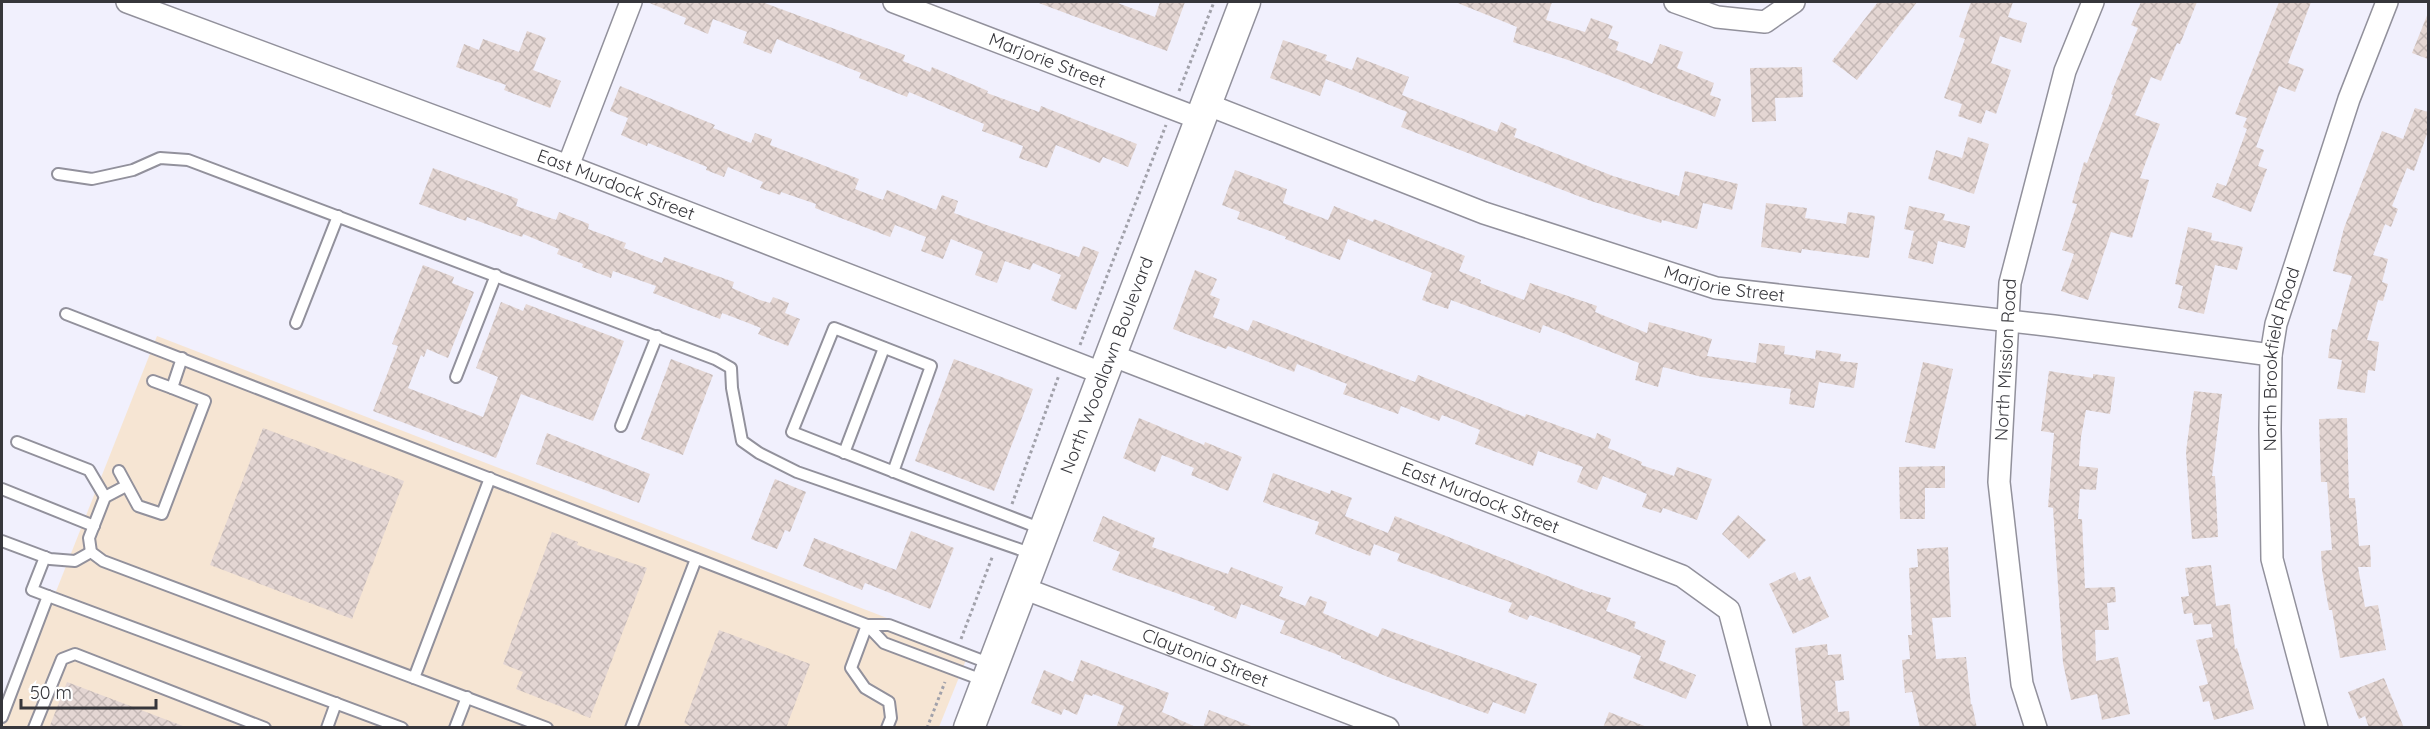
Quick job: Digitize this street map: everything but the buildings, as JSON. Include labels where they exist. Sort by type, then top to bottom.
[{"type":"main road","name":"North Woodlawn Boulevard","points":[[969,728],[1245,2]]},
{"type":"street","name":"East Murdock Street","points":[[127,2],[1682,576],[1729,610],[1760,728]]},
{"type":"street","points":[[568,166],[630,2]]},
{"type":"street","name":"Marjorie Street","points":[[894,2],[1484,213],[1716,288],[2008,321],[2271,355]]},
{"type":"street","points":[[1675,2],[1717,17],[1765,22],[1794,2]]},
{"type":"street","name":"North Mission Road","points":[[2036,728],[2022,684],[2000,482],[2010,283],[2062,82],[2093,2]]},
{"type":"street","name":"North Brookfield Road","points":[[2317,728],[2272,560],[2271,355],[2276,324],[2349,99],[2387,2]]},
{"type":"street","name":"Claytonia Street","points":[[1023,588],[1388,728]]},
{"type":"lane","points":[[58,174],[92,179],[133,170],[160,158],[188,160],[496,274],[715,359],[731,368],[732,387],[742,441],[759,453],[797,472],[1040,543]]},
{"type":"lane","points":[[296,323],[338,216]]},
{"type":"lane","points":[[456,377],[496,274]]},
{"type":"lane","points":[[66,314],[867,625],[889,625],[990,674]]},
{"type":"lane","points":[[893,472],[931,366],[834,328],[792,432],[893,472],[1040,543]]},
{"type":"lane","points":[[621,426],[657,336]]},
{"type":"lane","points":[[844,453],[885,348]]},
{"type":"lane","points":[[171,388],[182,358]]},
{"type":"lane","points":[[118,471],[138,506],[162,514],[205,401],[153,381]]},
{"type":"lane","points":[[17,442],[89,470],[105,497]]},
{"type":"lane","points":[[414,678],[490,478]]},
{"type":"lane","points":[[126,486],[105,497],[89,538],[91,552],[103,561],[547,728]]},
{"type":"lane","points":[[2,489],[94,526]]},
{"type":"lane","points":[[2,541],[45,557],[75,561],[91,552]]},
{"type":"lane","points":[[45,557],[32,590],[402,728]]},
{"type":"lane","points":[[631,728],[696,559]]},
{"type":"lane","points":[[2,717],[48,596]]},
{"type":"lane","points":[[867,625],[884,643],[990,674]]},
{"type":"lane","points":[[867,625],[851,668],[865,688],[889,702],[891,718],[887,728]]},
{"type":"lane","points":[[34,728],[62,659],[75,654],[265,728]]},
{"type":"lane","points":[[455,728],[466,697]]},
{"type":"lane","points":[[327,728],[336,703]]},
{"type":"shaded area","points":[[157,336],[970,650],[939,727],[2,728]]}]
